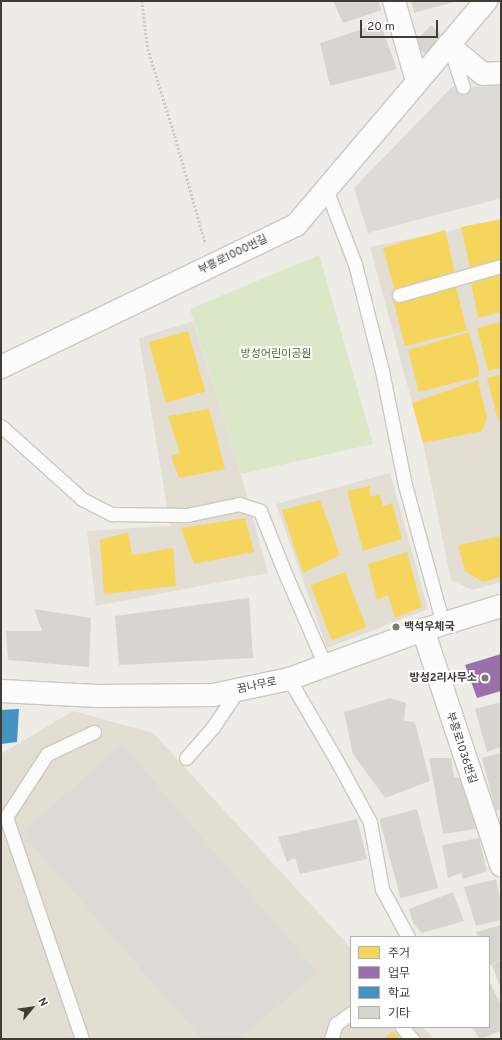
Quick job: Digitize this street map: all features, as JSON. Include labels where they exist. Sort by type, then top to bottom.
[{"type":"street","points":[[394,1],[417,81]]},
{"type":"street","name":"부흥로1000번길","points":[[1,367],[296,224],[486,1]]},
{"type":"street","points":[[448,45],[483,74],[501,73]]},
{"type":"street","name":"꿈나무로","points":[[1,691],[97,696],[213,695],[289,679],[423,630],[501,606]]},
{"type":"street","name":"부흥로1036번길","points":[[423,630],[501,865]]},
{"type":"lane","points":[[448,45],[463,87]]},
{"type":"lane","points":[[326,190],[355,264],[382,371],[405,485],[443,624]]},
{"type":"lane","points":[[399,295],[501,266]]},
{"type":"lane","points":[[1,426],[82,499],[112,514],[187,515],[239,504],[260,511],[325,666]]},
{"type":"lane","points":[[289,679],[338,762],[370,822],[382,889],[407,936]]},
{"type":"lane","points":[[186,758],[213,727],[238,690]]},
{"type":"lane","points":[[82,1039],[6,817],[47,754],[94,732]]},
{"type":"lane","points":[[331,1039],[336,1024],[350,1014]]},
{"type":"lane","points":[[403,1028],[412,1039]]},
{"type":"path","points":[[142,1],[148,49],[176,136],[211,265]]},
{"type":"shaded area","points":[[501,86],[501,198],[368,233],[354,188],[452,87]]},
{"type":"shaded area","points":[[501,220],[501,582],[472,590],[451,580],[423,443],[370,247]]},
{"type":"shaded area","points":[[193,321],[241,474],[268,573],[96,606],[87,531],[170,526],[139,338]]},
{"type":"shaded area","points":[[390,473],[428,609],[327,648],[276,504]]},
{"type":"shaded area","points":[[73,711],[153,733],[350,947],[350,1028],[424,1028],[434,1039],[1,1039],[1,754]]},
{"type":"shaded area","points":[[122,744],[317,972],[240,1039],[202,1039],[22,833]]},
{"type":"green space","name":"방성어린이공원","points":[[319,255],[373,444],[241,474],[190,309]]},
{"type":"building: 주거","points":[[501,219],[501,259],[470,267],[461,227]]},
{"type":"building: 주거","points":[[445,230],[454,269],[454,276],[395,291],[383,248]]},
{"type":"building: 주거","points":[[501,272],[501,312],[478,318],[470,277]]},
{"type":"building: 주거","points":[[455,283],[467,331],[405,346],[393,298]]},
{"type":"building: 주거","points":[[501,322],[501,368],[488,371],[477,328]]},
{"type":"building: 주거","points":[[188,331],[205,392],[166,403],[149,342]]},
{"type":"building: 주거","points":[[469,332],[479,370],[478,377],[419,392],[408,350]]},
{"type":"building: 주거","points":[[501,374],[501,420],[498,420],[487,378]]},
{"type":"building: 주거","points":[[478,380],[487,418],[482,431],[423,443],[412,403]]},
{"type":"building: 주거","points":[[209,409],[225,469],[179,478],[171,456],[180,453],[168,416]]},
{"type":"building: 주거","points":[[370,486],[370,496],[380,495],[383,506],[392,503],[402,539],[363,551],[347,491]]},
{"type":"building: 주거","points":[[320,500],[340,555],[303,573],[282,510]]},
{"type":"building: 주거","points":[[245,518],[254,552],[194,564],[181,528]]},
{"type":"building: 주거","points":[[128,532],[132,555],[173,548],[176,586],[104,594],[100,540]]},
{"type":"building: 주거","points":[[501,536],[501,577],[483,582],[465,571],[458,545]]},
{"type":"building: 주거","points":[[407,552],[422,607],[395,618],[388,595],[377,600],[368,564]]},
{"type":"building: 주거","points":[[345,572],[366,627],[332,640],[310,585]]},
{"type":"building: 주거","points":[[393,1031],[400,1039],[384,1039]]},
{"type":"building: 업무","name":"방성2리사무소","points":[[501,654],[501,691],[477,698],[465,665]]},
{"type":"building: 학교","points":[[19,709],[17,742],[1,744],[1,710]]},
{"type":"building: 기타","points":[[333,1],[378,1],[382,10],[343,23]]},
{"type":"building: 기타","points":[[411,1],[457,1],[414,13]]},
{"type":"building: 기타","points":[[380,23],[397,69],[330,86],[320,43]]},
{"type":"building: 기타","points":[[431,25],[445,38],[428,56],[414,43]]},
{"type":"building: 기타","points":[[249,598],[253,658],[119,665],[115,616]]},
{"type":"building: 기타","points":[[34,609],[91,618],[89,667],[8,660],[6,631],[42,631]]},
{"type":"building: 기타","points":[[390,698],[406,703],[404,721],[415,722],[430,781],[385,798],[353,754],[344,712]]},
{"type":"building: 기타","points":[[501,702],[501,747],[487,752],[475,709]]},
{"type":"building: 기타","points":[[501,753],[501,809],[496,811],[482,758]]},
{"type":"building: 기타","points":[[429,758],[451,758],[454,777],[463,779],[466,797],[470,797],[476,829],[443,834]]},
{"type":"building: 기타","points":[[417,809],[438,888],[401,898],[379,819]]},
{"type":"building: 기타","points":[[357,819],[367,859],[300,874],[295,858],[287,862],[278,837]]},
{"type":"building: 기타","points":[[479,838],[487,871],[463,879],[461,873],[448,878],[442,845]]},
{"type":"building: 기타","points":[[496,879],[501,902],[501,920],[476,926],[464,887]]},
{"type":"building: 기타","points":[[453,892],[464,921],[422,933],[413,923],[409,909]]},
{"type":"building: 기타","points":[[501,925],[501,959],[490,965],[490,936],[478,936],[476,932]]},
{"type":"building: 기타","points":[[501,960],[501,983],[499,984],[492,965]]},
{"type":"building: 기타","points":[[490,982],[501,1006],[501,1031],[480,1039],[473,1028],[490,1028]]},
{"type":"place","name":"백석우체국","points":[[396,627]]},
{"type":"place","name":"방성2리사무소","points":[[485,678]]}]
